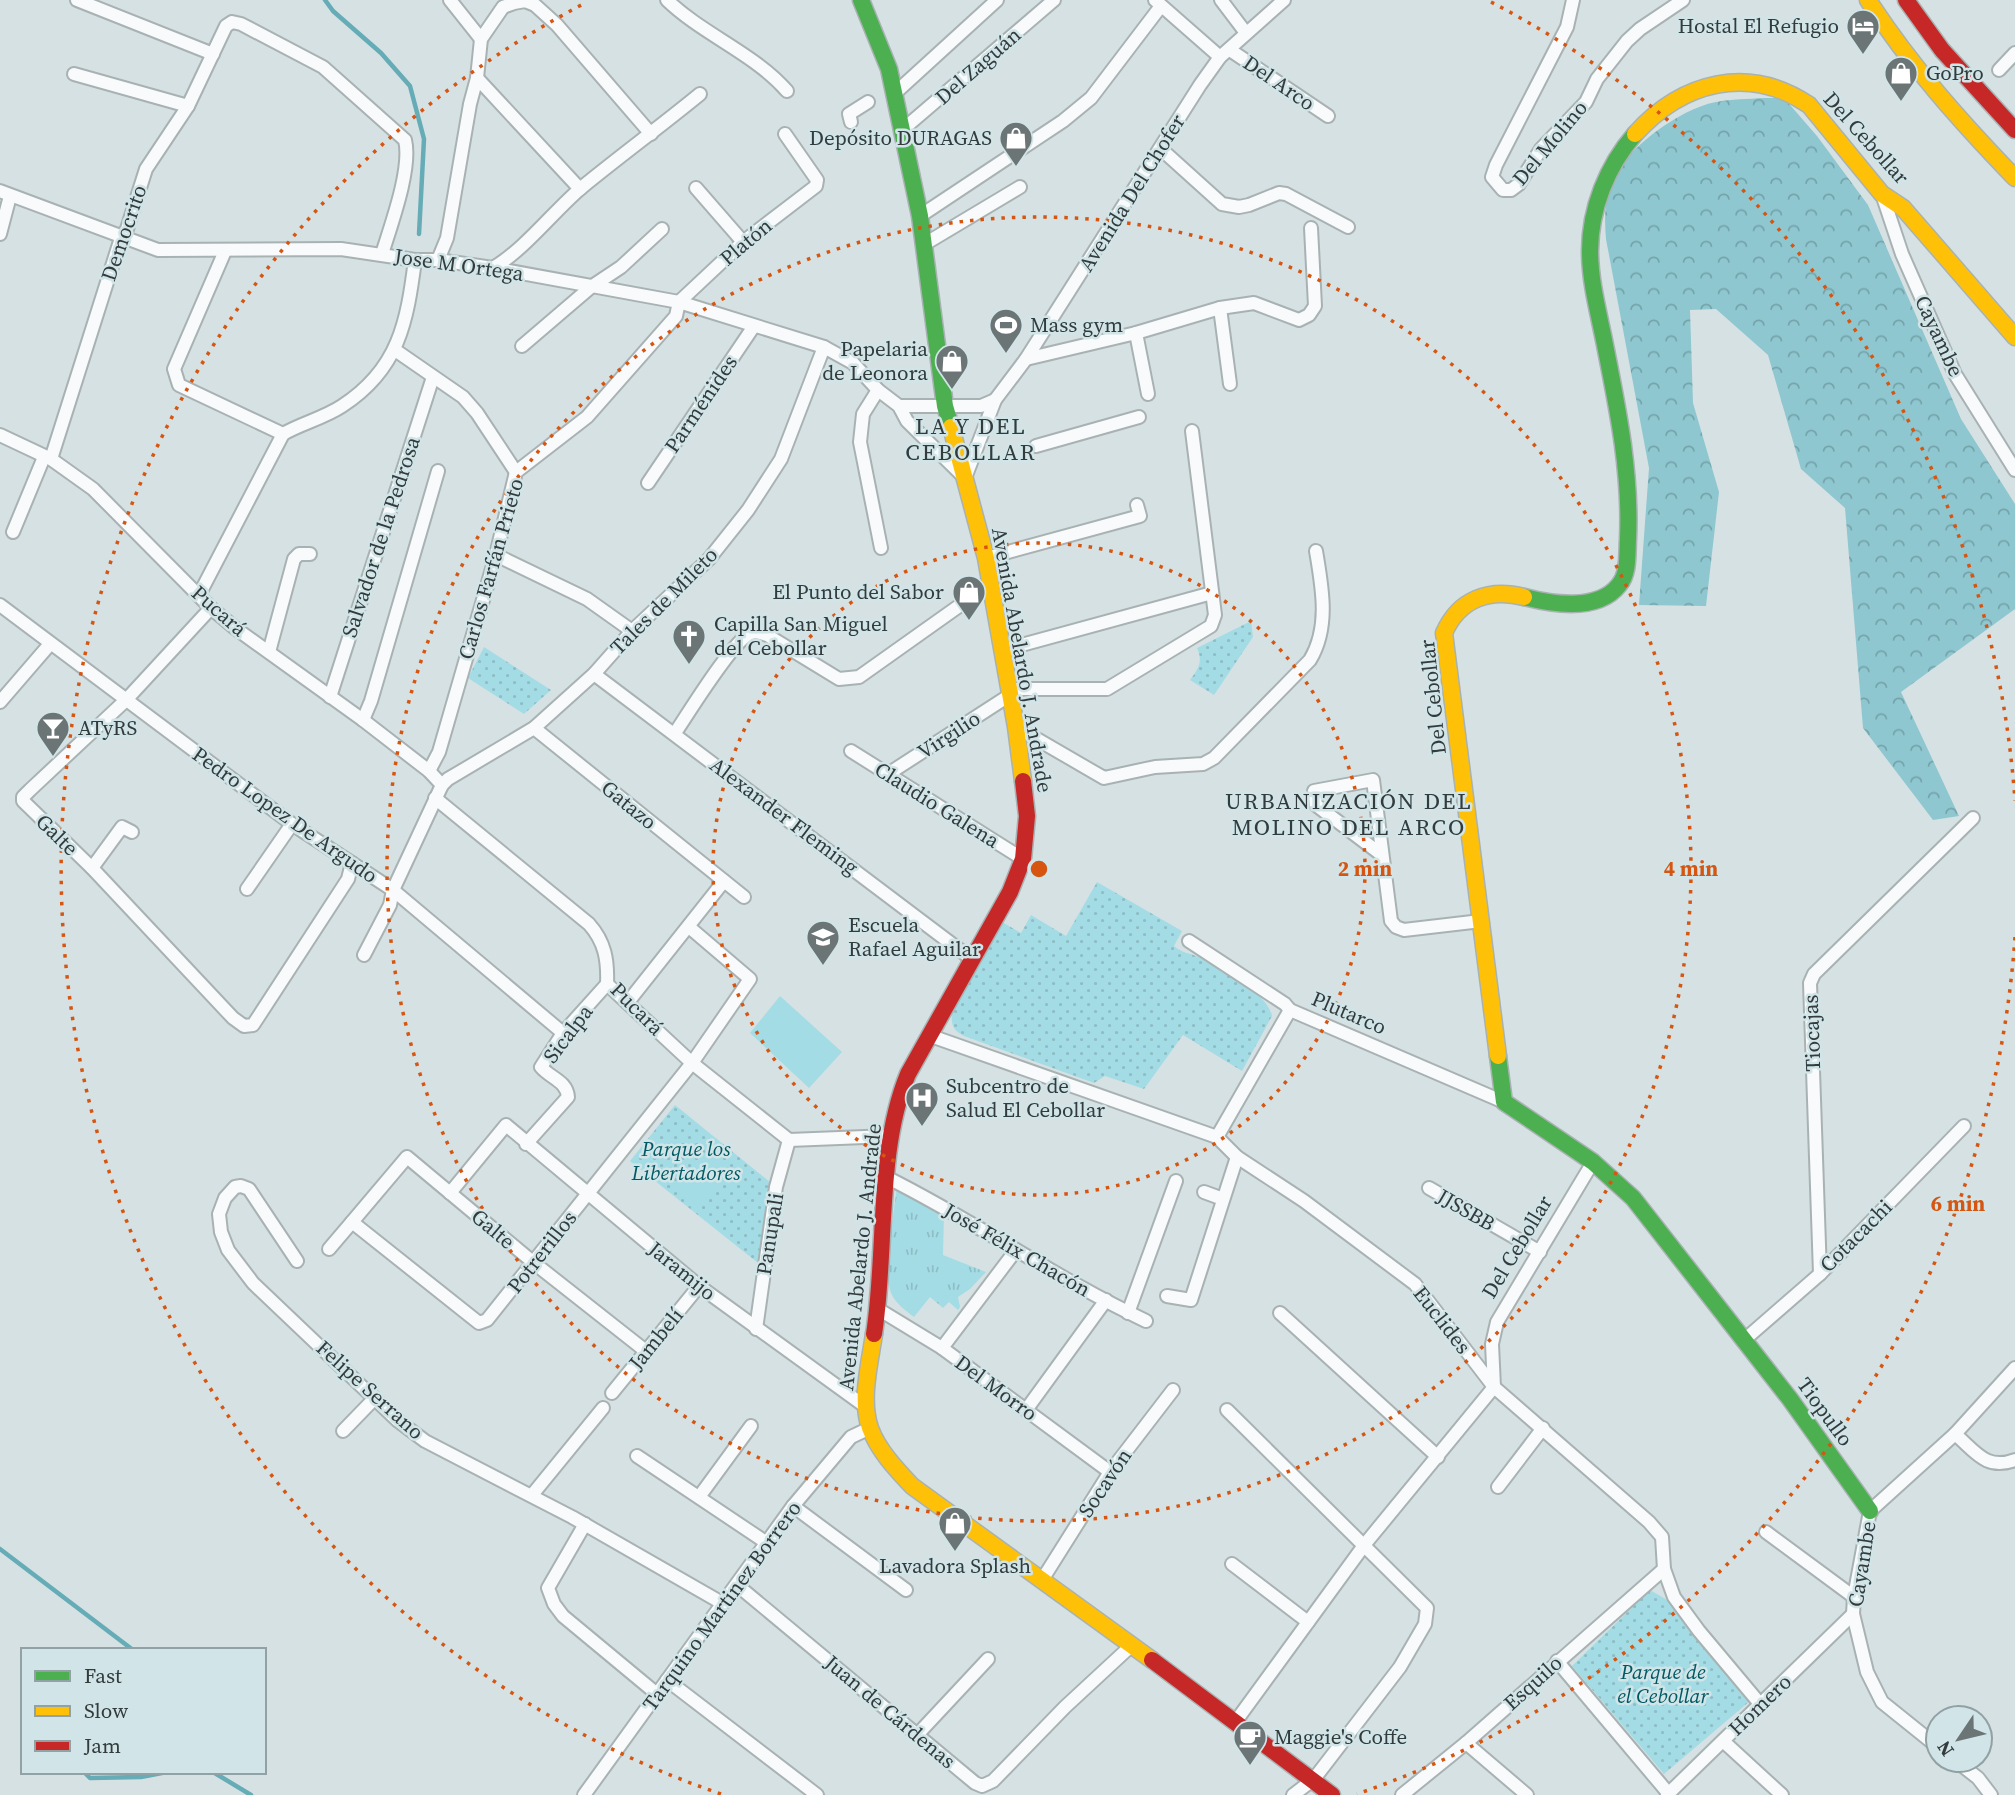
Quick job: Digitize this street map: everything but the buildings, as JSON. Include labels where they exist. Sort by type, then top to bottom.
[{"type":"street","points":[[77,0],[213,54]]},
{"type":"street","points":[[450,0],[481,39]]},
{"type":"street","points":[[667,0],[775,78],[787,91]]},
{"type":"street","name":"Avenida Abelardo J. Andrade","points":[[861,0],[889,69],[920,216],[946,406],[986,558],[1016,727],[1027,816],[1023,859],[1010,892],[932,1036],[908,1074],[898,1098],[890,1136],[878,1309],[866,1407],[870,1428],[889,1461],[912,1486],[1236,1721],[1332,1795]]},
{"type":"street","points":[[894,94],[997,0]]},
{"type":"street","name":"Del Zaguán","points":[[901,131],[1054,0]]},
{"type":"street","points":[[1221,0],[1246,33]]},
{"type":"street","name":"Avenida Del Chofer","points":[[965,478],[995,400],[1026,359],[1200,85],[1225,54],[1284,0]]},
{"type":"street","name":"Del Molino","points":[[1573,0],[1567,27],[1492,177],[1500,186],[1511,190],[1519,184],[1541,149],[1586,102],[1597,79],[1628,41],[1640,29],[1683,0]]},
{"type":"street","points":[[1868,0],[1886,28],[1953,114],[2015,178]]},
{"type":"street","points":[[1906,0],[1942,50],[2015,130]]},
{"type":"street","points":[[438,260],[447,238],[477,78],[481,39],[503,7],[525,1],[535,5],[557,25],[651,134]]},
{"type":"street","points":[[920,216],[1063,121],[1091,97],[1100,88],[1158,3]]},
{"type":"street","name":"Del Arco","points":[[1158,3],[1225,54],[1328,117]]},
{"type":"street","name":"Democrito","points":[[13,532],[47,458],[146,169],[188,106],[226,26],[232,22],[241,24],[323,67],[405,139],[408,150],[396,208],[382,254]]},
{"type":"street","points":[[1999,70],[2015,53]]},
{"type":"street","points":[[75,74],[188,106]]},
{"type":"street","points":[[477,78],[580,189]]},
{"type":"street","name":"Del Cebollar","points":[[1504,1102],[1444,633],[1456,613],[1477,597],[1504,593],[1557,603],[1602,598],[1621,584],[1625,573],[1631,507],[1629,468],[1597,304],[1590,251],[1603,186],[1617,158],[1630,139],[1652,116],[1674,100],[1701,89],[1752,81],[1767,83],[1796,95],[1809,106],[1882,194],[1903,208],[2015,337]]},
{"type":"street","points":[[493,268],[510,258],[523,242],[580,189],[700,94]]},
{"type":"street","points":[[851,122],[849,114],[868,102]]},
{"type":"street","name":"Platón","points":[[679,302],[743,242],[816,187],[817,180],[785,134]]},
{"type":"street","points":[[1161,149],[1222,204],[1238,207],[1286,194],[1348,228]]},
{"type":"street","points":[[923,245],[1020,187]]},
{"type":"street","points":[[696,188],[743,242]]},
{"type":"street","points":[[0,234],[5,193]]},
{"type":"street","name":"Jose M Ortega","points":[[5,193],[158,250],[341,249],[493,268],[679,302],[824,347],[853,363],[878,390],[899,406],[907,421],[965,478]]},
{"type":"street","name":"Cayambe","points":[[1882,194],[1902,254],[1955,374],[2015,470]]},
{"type":"street","points":[[1026,359],[1136,333],[1220,308],[1254,303],[1299,320],[1309,316],[1315,306],[1311,228]]},
{"type":"street","points":[[522,346],[591,287],[621,267],[662,229]]},
{"type":"street","points":[[225,251],[174,369],[175,379],[179,385],[283,434]]},
{"type":"street","points":[[199,595],[283,434],[342,406],[380,373],[395,349],[408,312],[415,260]]},
{"type":"street","name":"Carlos Farfán Prieto","points":[[429,771],[439,752],[496,555],[516,472],[587,417],[676,316],[679,302]]},
{"type":"street","points":[[1220,308],[1230,384]]},
{"type":"street","name":"Parménides","points":[[648,483],[754,326]]},
{"type":"street","points":[[1136,333],[1147,394]]},
{"type":"street","name":"Tales de Mileto","points":[[364,955],[390,905],[393,890],[442,786],[448,779],[534,728],[594,674],[632,631],[709,559],[748,510],[781,459],[824,347]]},
{"type":"street","points":[[395,349],[463,397],[477,413],[516,472]]},
{"type":"street","name":"Salvador de la Pedrosa","points":[[330,697],[433,377]]},
{"type":"street","points":[[878,390],[863,414],[860,442],[881,548]]},
{"type":"street","points":[[899,406],[981,406],[995,400]]},
{"type":"street","points":[[1036,446],[1139,417]]},
{"type":"street","points":[[1010,692],[1099,691],[1115,686],[1210,626],[1215,615],[1192,431]]},
{"type":"street","name":"Pucará","points":[[0,435],[47,458],[93,489],[211,608],[363,720],[429,771],[442,786]]},
{"type":"street","points":[[363,720],[371,701],[438,471]]},
{"type":"street","points":[[986,558],[1140,516],[1137,505]]},
{"type":"street","points":[[1016,727],[1104,778],[1155,767],[1203,764],[1214,758],[1310,660],[1317,648],[1323,596],[1317,551]]},
{"type":"street","points":[[269,652],[295,559],[299,554],[310,554]]},
{"type":"street","points":[[496,555],[587,599],[632,631]]},
{"type":"street","points":[[675,733],[733,649],[748,634],[756,632],[767,635],[839,679],[859,677],[990,584]]},
{"type":"street","points":[[1003,650],[1212,593]]},
{"type":"street","name":"Pedro Lopez De Argudo","points":[[0,605],[292,824],[393,890],[563,1033]]},
{"type":"street","name":"Galte","points":[[211,608],[126,700],[23,797],[26,804],[92,868],[233,1018],[244,1026],[253,1024],[348,879],[352,863]]},
{"type":"street","points":[[0,702],[50,644]]},
{"type":"street","name":"Alexander Fleming","points":[[594,674],[973,960]]},
{"type":"street","name":"Virgilio","points":[[888,774],[1010,692]]},
{"type":"street","name":"Gatazo","points":[[534,728],[744,897]]},
{"type":"street","name":"Claudio Galena","points":[[850,751],[1023,859]]},
{"type":"street","points":[[1382,855],[1315,805],[1314,791],[1373,780],[1391,921],[1396,927],[1404,930],[1481,921]]},
{"type":"street","name":"Pucará","points":[[435,798],[597,933],[606,955],[607,984],[692,1063],[789,1140]]},
{"type":"street","name":"Tiocajas","points":[[1820,1273],[1811,983],[1814,974],[1973,818]]},
{"type":"street","points":[[247,889],[292,824]]},
{"type":"street","points":[[92,868],[122,827],[132,832]]},
{"type":"street","points":[[628,1002],[724,881]]},
{"type":"street","name":"Potrerillos","points":[[352,1222],[479,1323],[483,1322],[534,1263],[692,1063],[750,979],[690,927]]},
{"type":"street","name":"Plutarco","points":[[1189,941],[1285,1004],[1290,1010],[1504,1102]]},
{"type":"street","name":"Sicalpa","points":[[526,1144],[568,1097],[563,1084],[541,1067],[563,1033],[607,984]]},
{"type":"street","points":[[1217,1137],[1290,1010]]},
{"type":"street","name":"Euclides","points":[[932,1036],[1217,1137],[1237,1157],[1304,1201],[1415,1284],[1494,1387],[1649,1522],[1662,1537],[1664,1569],[1674,1597],[1761,1705]]},
{"type":"street","points":[[1504,1102],[1593,1162],[1633,1198],[1743,1341]]},
{"type":"street","name":"Jaramijo","points":[[450,1193],[506,1125],[699,1286],[866,1407]]},
{"type":"street","name":"Cotacachi","points":[[1743,1341],[1820,1273],[1964,1126]]},
{"type":"street","points":[[789,1140],[890,1136]]},
{"type":"street","name":"Panupali","points":[[756,1329],[776,1187],[789,1140]]},
{"type":"street","name":"Galte","points":[[352,1222],[407,1157],[534,1263],[647,1352]]},
{"type":"street","points":[[1167,1296],[1191,1300],[1237,1157]]},
{"type":"street","name":"Del Cebollar","points":[[1494,1387],[1492,1344],[1497,1322],[1593,1162]]},
{"type":"street","name":"José Félix Chacón","points":[[888,1178],[1146,1321]]},
{"type":"street","points":[[1128,1313],[1177,1181]]},
{"type":"street","name":"Felipe Serrano","points":[[297,1261],[249,1189],[235,1186],[229,1192],[219,1214],[221,1232],[228,1250],[253,1283],[397,1420],[425,1441],[532,1495],[722,1603]]},
{"type":"street","name":"JJSSBB","points":[[1429,1188],[1540,1252]]},
{"type":"street","points":[[1204,1192],[1223,1199]]},
{"type":"street","points":[[329,1249],[352,1222]]},
{"type":"street","points":[[942,1348],[1016,1250]]},
{"type":"street","name":"Jambelí","points":[[612,1393],[699,1286]]},
{"type":"street","points":[[1026,1410],[1106,1300]]},
{"type":"street","name":"Del Morro","points":[[878,1309],[942,1348],[1111,1472]]},
{"type":"street","points":[[1280,1313],[1438,1457]]},
{"type":"street","name":"Tiopullo","points":[[1743,1341],[1790,1399],[1870,1511]]},
{"type":"street","name":"Cayambe","points":[[1924,1736],[1882,1702],[1867,1672],[1853,1614],[1870,1511],[1955,1434],[2015,1368]]},
{"type":"street","points":[[1236,1721],[1365,1544],[1494,1387]]},
{"type":"street","name":"Socavón","points":[[1042,1580],[1111,1472],[1172,1390]]},
{"type":"street","points":[[343,1431],[374,1398]]},
{"type":"street","points":[[532,1495],[603,1408]]},
{"type":"street","points":[[1227,1410],[1427,1608],[1425,1624],[1400,1667],[1314,1779],[1293,1795]]},
{"type":"street","points":[[699,1497],[751,1426]]},
{"type":"street","name":"Tarquino Martinez Borrero","points":[[584,1795],[793,1506],[851,1437],[870,1428]]},
{"type":"street","points":[[1498,1487],[1543,1428]]},
{"type":"street","points":[[1955,1434],[1981,1458],[1992,1464],[2015,1460]]},
{"type":"street","points":[[636,1455],[767,1543]]},
{"type":"street","points":[[793,1506],[906,1590]]},
{"type":"street","points":[[584,1524],[548,1588],[549,1595],[563,1616],[657,1693]]},
{"type":"street","points":[[1766,1532],[1854,1597]]},
{"type":"street","points":[[1232,1564],[1308,1622]]},
{"type":"street","name":"Esquilo","points":[[1402,1795],[1466,1743],[1664,1569]]},
{"type":"street","name":"Juan de Cárdenas","points":[[737,1586],[975,1783],[982,1786],[993,1781],[1065,1707],[1132,1645]]},
{"type":"street","name":"Homero","points":[[1668,1794],[1853,1614]]},
{"type":"street","points":[[917,1735],[988,1658]]},
{"type":"street","points":[[1557,1661],[1668,1794]]},
{"type":"street","points":[[667,1680],[817,1795]]},
{"type":"street","points":[[1723,1741],[1782,1795]]},
{"type":"street","points":[[1466,1743],[1527,1795]]},
{"type":"street","points":[[1973,1774],[1991,1795]]},
{"type":"green space","points":[[1784,98],[1817,136],[1868,205],[1961,419],[2015,504],[2015,609],[1901,692],[1959,816],[1933,820],[1863,728],[1845,508],[1801,469],[1768,355],[1716,309],[1690,310],[1693,403],[1719,492],[1706,606],[1639,605],[1649,468],[1606,239],[1605,220],[1609,189],[1622,164],[1632,153],[1678,117],[1700,106],[1716,102]]},
{"type":"green space","points":[[1251,621],[1253,637],[1214,695],[1190,680],[1199,665],[1197,648]]},
{"type":"green space","points":[[484,647],[551,690],[524,714],[468,678]]},
{"type":"green space","points":[[1097,882],[1182,931],[1174,946],[1183,952],[1208,960],[1230,973],[1253,990],[1269,1008],[1272,1016],[1242,1071],[1183,1035],[1144,1089],[1105,1076],[1094,1083],[964,1036],[955,1029],[952,1011],[1002,922],[1021,933],[1031,915],[1066,936]]},
{"type":"green space","points":[[780,996],[842,1052],[809,1088],[750,1033]]},
{"type":"green space","name":"Parque los Libertadores","points":[[675,1105],[770,1182],[758,1263],[630,1161]]},
{"type":"green space","points":[[708,1149],[732,1168],[700,1208],[676,1189]]},
{"type":"green space","points":[[897,1187],[944,1215],[943,1255],[986,1272],[958,1297],[958,1310],[949,1302],[943,1308],[930,1297],[914,1317],[898,1304],[891,1293],[888,1271]]},
{"type":"green space","name":"Parque de el Cebollar","points":[[1650,1590],[1669,1601],[1750,1701],[1664,1774],[1572,1666]]},
{"type":"waterway","points":[[325,0],[333,11],[381,53],[410,86],[424,139],[419,234]]},
{"type":"waterway","points":[[0,1549],[130,1648]]},
{"type":"waterway","points":[[86,1774],[90,1778],[157,1774]]},
{"type":"waterway","points":[[216,1774],[251,1795]]},
{"type":"traffic: fast","points":[[861,0],[889,69],[920,216],[945,406],[951,427]]},
{"type":"traffic: fast","points":[[1524,597],[1547,602],[1587,603],[1610,594],[1619,585],[1626,569],[1628,490],[1615,393],[1593,287],[1590,251],[1593,220],[1602,189],[1616,160],[1635,134]]},
{"type":"traffic: fast","points":[[1498,1056],[1504,1102],[1593,1162],[1633,1198],[1790,1399],[1870,1511]]},
{"type":"traffic: slow","points":[[1868,0],[1937,92],[2015,178]]},
{"type":"traffic: slow","points":[[1635,134],[1653,116],[1695,91],[1740,82],[1786,92],[1809,105],[1882,194],[1903,208],[2015,337]]},
{"type":"traffic: slow","points":[[951,427],[986,558],[1023,781]]},
{"type":"traffic: slow","points":[[1498,1056],[1444,633],[1458,612],[1476,599],[1499,594],[1524,597]]},
{"type":"traffic: slow","points":[[874,1334],[867,1381],[867,1417],[878,1444],[894,1466],[912,1486],[1152,1660]]},
{"type":"traffic: jam","points":[[1906,0],[1942,50],[2015,130]]},
{"type":"traffic: jam","points":[[874,1334],[887,1168],[898,1104],[908,1074],[1010,892],[1023,859],[1027,816],[1023,781]]},
{"type":"traffic: jam","points":[[1152,1660],[1332,1795]]},
{"type":"place","name":"Hostal El Refugio","points":[[1863,56]]},
{"type":"place","name":"GoPro","points":[[1901,103]]},
{"type":"place","name":"Depósito DURAGAS","points":[[1016,168]]},
{"type":"place","name":"Mass gym","points":[[1006,355]]},
{"type":"place","name":"Papelaria de Leonora","points":[[952,391]]},
{"type":"place","name":"El Punto del Sabor","points":[[969,622]]},
{"type":"place","name":"Capilla San Miguel del Cebollar","points":[[689,666]]},
{"type":"place","name":"ATyRS","points":[[53,758]]},
{"type":"place","name":"Escuela Rafael Aguilar","points":[[823,967]]},
{"type":"place","name":"Subcentro de Salud El Cebollar","points":[[922,1128]]},
{"type":"place","name":"Lavadora Splash","points":[[955,1553]]},
{"type":"place","name":"Maggie's Coffe","points":[[1250,1767]]},
{"type":"district","name":"LA Y DEL CEBOLLAR","points":[[971,439]]},
{"type":"district","name":"URBANIZACIÓN DEL MOLINO DEL ARCO","points":[[1349,814]]}]
